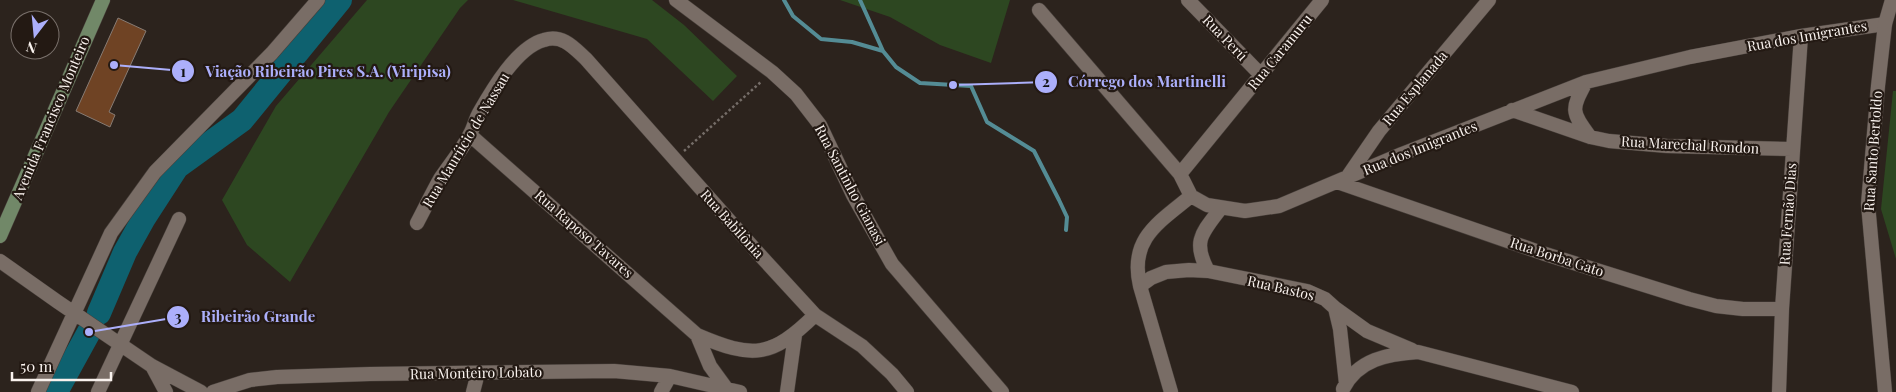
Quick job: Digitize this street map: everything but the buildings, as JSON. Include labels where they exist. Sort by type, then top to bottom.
[{"type":"main road","name":"Avenida Francisco Monteiro","points":[[0,236],[103,0]]},
{"type":"street","points":[[38,392],[111,233],[155,172],[272,54],[318,0]]},
{"type":"street","name":"Rua Santinho Gianasi","points":[[676,0],[772,72],[796,94],[820,125],[853,195],[892,264],[1002,392]]},
{"type":"street","name":"Rua Perú","points":[[1188,0],[1261,75]]},
{"type":"street","name":"Rua Caramuru","points":[[1180,174],[1322,0]]},
{"type":"street","name":"Rua Esplanada","points":[[1341,181],[1378,131],[1489,0]]},
{"type":"street","name":"Rua Santo Bertoldo","points":[[1885,392],[1868,204],[1885,24],[1892,0]]},
{"type":"street","points":[[1039,10],[1180,174],[1191,196],[1162,220],[1152,231],[1141,246],[1136,271],[1171,392]]},
{"type":"street","name":"Rua dos Imigrantes","points":[[1191,196],[1207,205],[1221,208],[1245,210],[1279,206],[1402,154],[1586,82],[1690,57],[1801,36],[1885,24]]},
{"type":"street","name":"Rua Fernão Dias","points":[[1779,392],[1782,309],[1801,36]]},
{"type":"street","name":"Rua Mauríicio de Nassau","points":[[417,223],[439,181],[470,135],[478,114],[503,75],[524,52],[545,39],[559,39],[569,43]]},
{"type":"street","name":"Rua Babilônia","points":[[569,43],[634,112],[674,159],[815,314],[862,346],[892,374],[907,392]]},
{"type":"street","points":[[1586,82],[1574,106],[1577,120],[1590,137]]},
{"type":"street","name":"Rua Marechal Rondon","points":[[1512,110],[1590,137],[1610,141],[1667,146],[1792,149]]},
{"type":"street","name":"Rua Raposo Tavares","points":[[470,135],[697,335],[737,350],[758,352],[795,335],[815,314]]},
{"type":"street","name":"Rua Borba Gato","points":[[1341,181],[1542,253],[1689,299],[1716,306],[1743,309],[1782,309]]},
{"type":"street","points":[[1208,272],[1201,257],[1200,246],[1204,231],[1221,208]]},
{"type":"street","points":[[98,392],[179,219]]},
{"type":"street","points":[[0,261],[152,366],[200,392]]},
{"type":"street","name":"Rua Bastos","points":[[1140,286],[1151,278],[1166,272],[1189,270],[1307,291],[1325,299],[1367,331],[1418,352]]},
{"type":"street","points":[[1335,308],[1341,337],[1344,388]]},
{"type":"street","name":"Rua Raposo Tavares","points":[[697,335],[710,366],[726,388]]},
{"type":"street","points":[[787,392],[795,335]]},
{"type":"street","points":[[1344,388],[1360,369],[1378,358],[1393,353],[1418,352],[1572,392]]},
{"type":"street","points":[[152,366],[166,392]]},
{"type":"street","name":"Rua Monteiro Lobato","points":[[213,392],[250,380],[277,377],[614,371],[670,376],[740,392]]},
{"type":"street","points":[[473,392],[478,373]]},
{"type":"street","points":[[661,392],[670,376]]},
{"type":"path","points":[[674,159],[772,72]]},
{"type":"green space","points":[[367,0],[468,0],[460,8],[389,112],[290,282],[247,245],[222,200],[276,106]]},
{"type":"green space","points":[[513,0],[652,0],[684,25],[737,76],[713,101],[647,39]]},
{"type":"green space","points":[[840,0],[1010,0],[991,63],[940,45],[890,17]]},
{"type":"green space","points":[[1893,91],[1896,91],[1896,259],[1881,209]]},
{"type":"waterway","points":[[99,313],[125,252],[144,218],[177,167],[242,120],[340,0]]},
{"type":"waterway","points":[[784,0],[793,16],[821,39],[852,42],[883,51],[896,67],[920,83],[971,86],[987,122],[1034,151],[1067,217],[1066,230]]},
{"type":"waterway","points":[[860,0],[883,51]]},
{"type":"waterway","points":[[56,392],[89,332]]},
{"type":"place","name":"Viação Ribeirão Pires S.A. (Viripisa)","points":[[114,65]]},
{"type":"place","name":"Córrego dos Martinelli","points":[[953,85]]},
{"type":"place","name":"Ribeirão Grande","points":[[89,332]]}]
